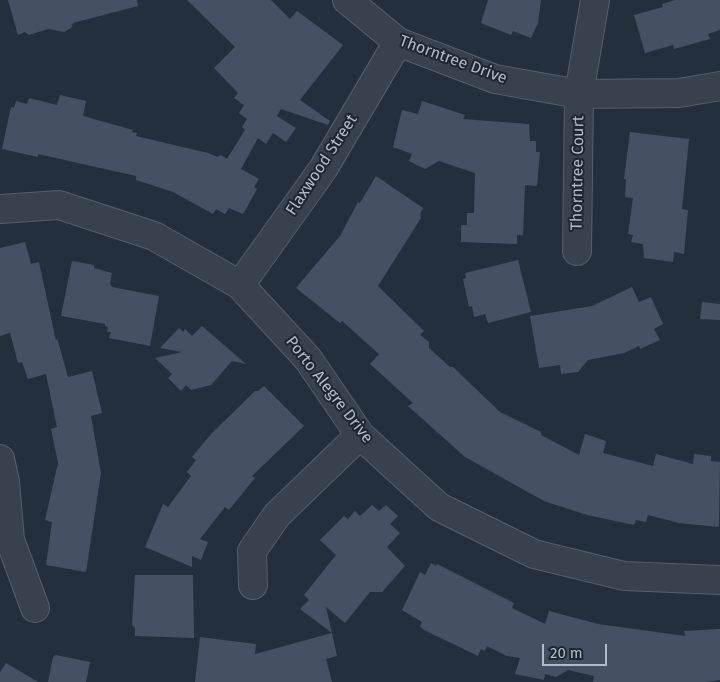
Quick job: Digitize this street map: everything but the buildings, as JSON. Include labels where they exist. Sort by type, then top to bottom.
[{"type":"street","name":"Thorntree Drive","points":[[347,0],[398,42],[495,79],[579,94],[679,93],[720,86]]},
{"type":"street","name":"Thorntree Court","points":[[577,251],[579,94],[595,0]]},
{"type":"street","name":"Flaxwood Street","points":[[240,285],[323,169],[398,42]]},
{"type":"street","name":"Porto Alegre Drive","points":[[0,209],[59,206],[126,226],[154,236],[240,285],[308,359],[360,435],[439,507],[534,554],[624,576],[720,580]]},
{"type":"street","points":[[253,585],[252,551],[277,515],[360,435]]},
{"type":"street","points":[[0,459],[10,540],[35,608]]}]
